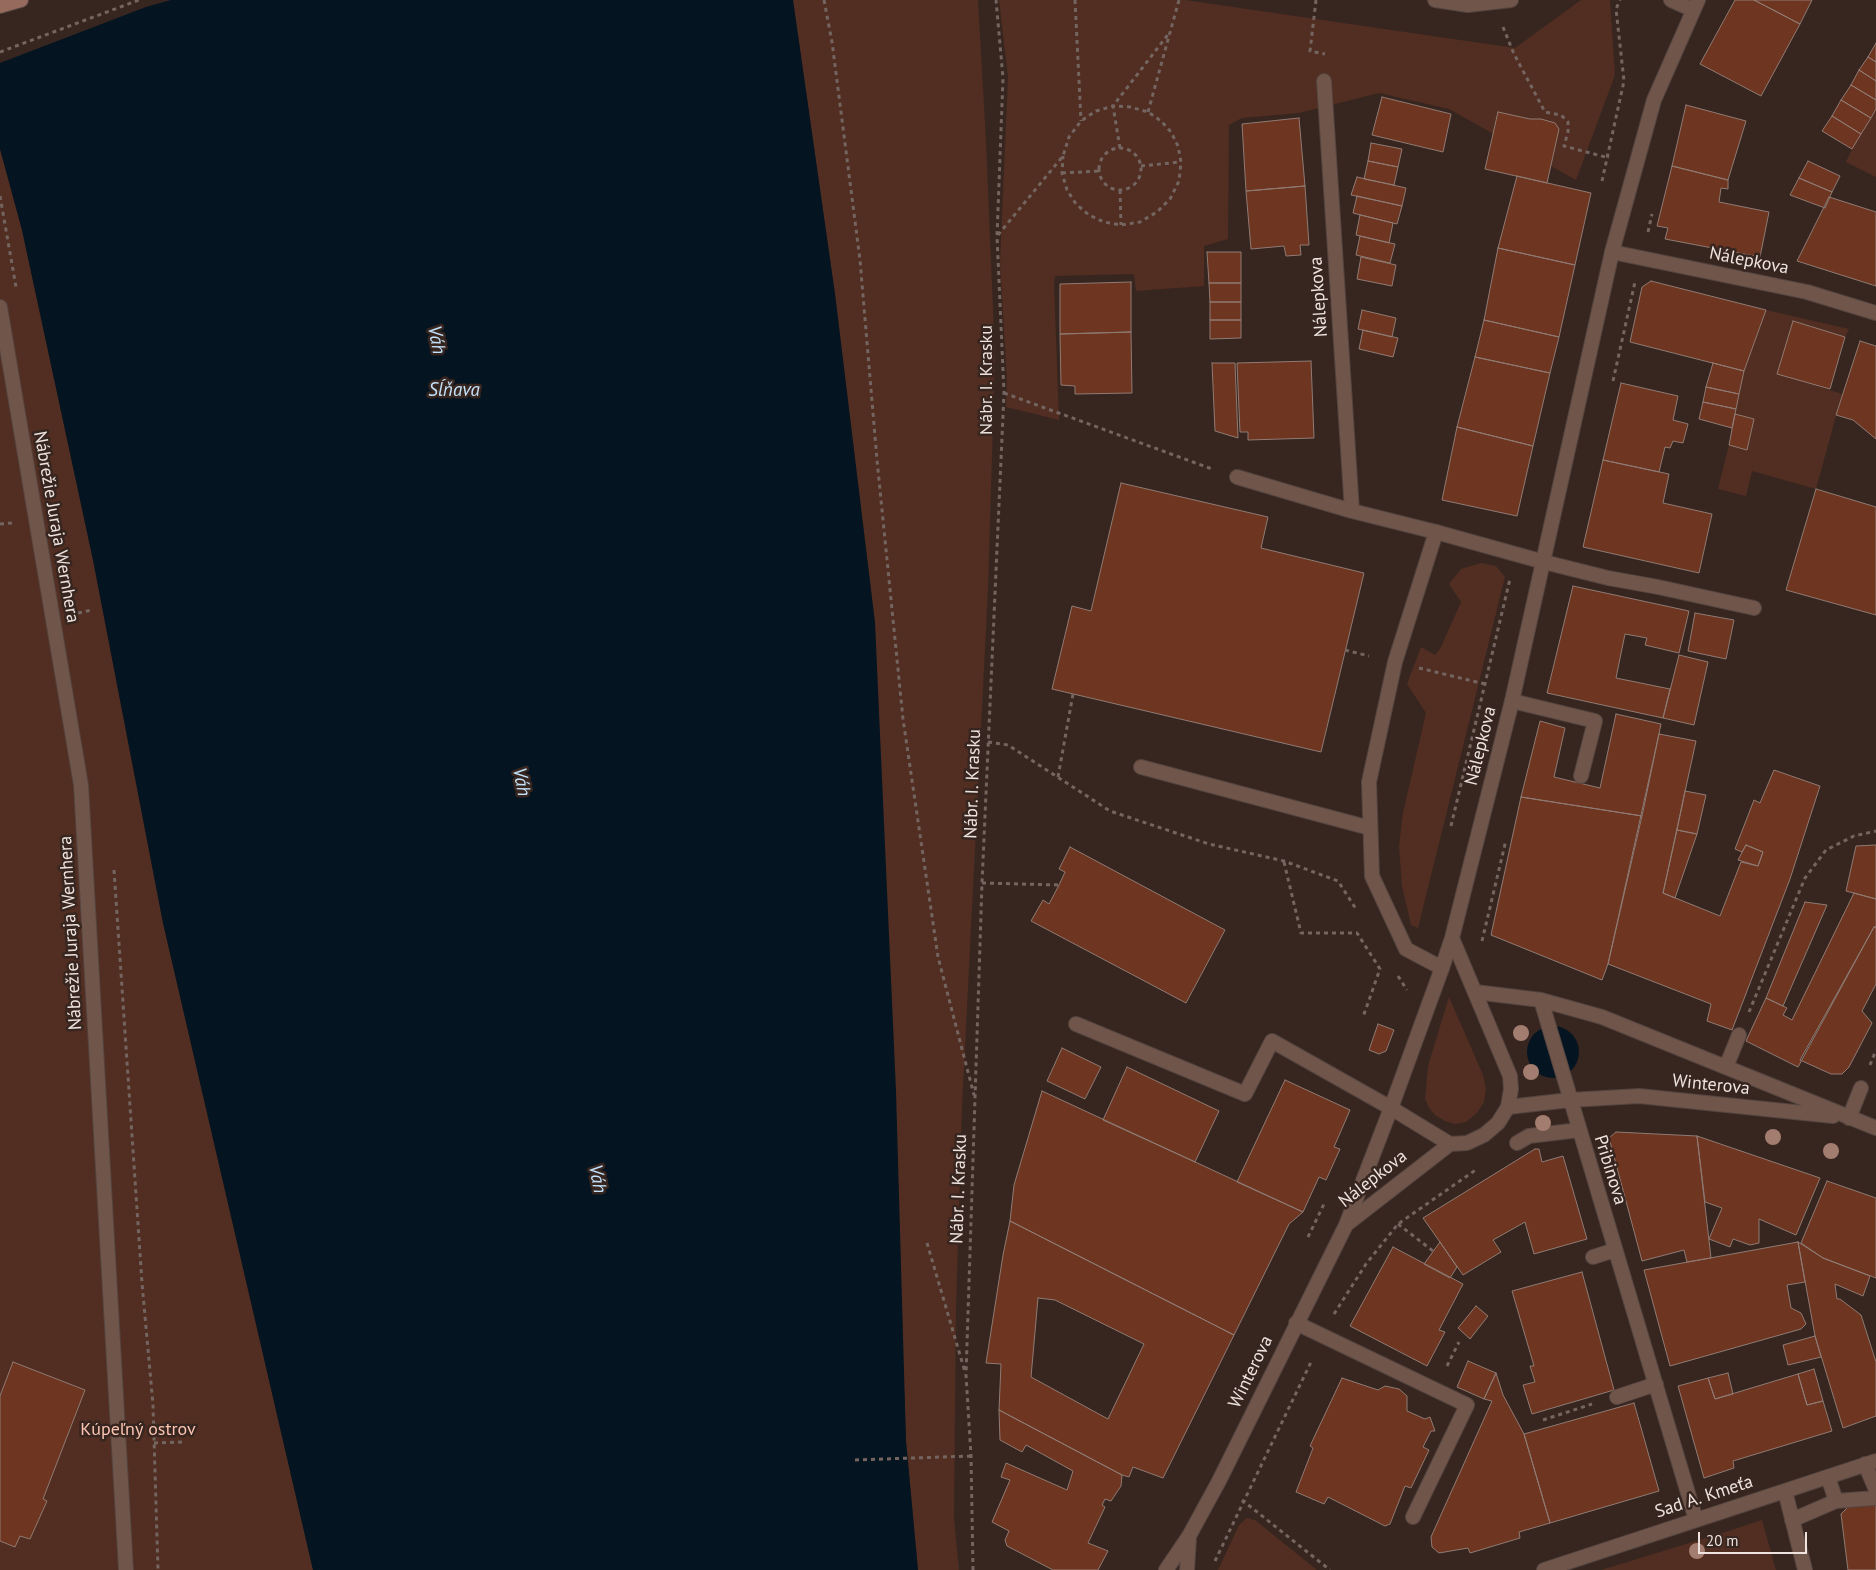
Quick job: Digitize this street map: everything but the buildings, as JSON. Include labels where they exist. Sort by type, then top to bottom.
[{"type":"main road","points":[[0,6],[21,0]]},
{"type":"street","points":[[1434,0],[1468,5],[1511,0]]},
{"type":"street","points":[[1671,0],[1696,5]]},
{"type":"street","name":"Nálepkova","points":[[1346,1225],[1391,1108],[1452,938],[1512,701],[1612,252],[1654,100],[1696,5]]},
{"type":"street","name":"Nálepkova","points":[[1324,81],[1352,511]]},
{"type":"street","name":"Nálepkova","points":[[1612,252],[1807,292],[1876,313]]},
{"type":"street","name":"Nábrežie Juraja Wernhera","points":[[0,307],[81,785],[125,1567]]},
{"type":"street","points":[[1236,477],[1352,511],[1516,555],[1608,578],[1754,608]]},
{"type":"street","points":[[1436,532],[1395,662],[1369,782],[1372,876],[1406,949],[1442,968]]},
{"type":"street","points":[[1512,701],[1595,721],[1582,776]]},
{"type":"street","points":[[1141,767],[1370,828]]},
{"type":"street","points":[[1452,938],[1510,1076],[1511,1089],[1508,1108]]},
{"type":"street","name":"Winterova","points":[[1475,992],[1541,1000],[1602,1017],[1876,1128]]},
{"type":"street","points":[[1541,1000],[1570,1100]]},
{"type":"street","points":[[1076,1024],[1245,1094],[1272,1041],[1391,1108],[1450,1144]]},
{"type":"street","name":"Winterova","points":[[1726,1067],[1739,1035]]},
{"type":"street","points":[[1849,1118],[1861,1088]]},
{"type":"street","name":"Winterova","points":[[1508,1108],[1570,1100],[1639,1096],[1849,1118]]},
{"type":"street","name":"Pribinova","points":[[1570,1100],[1696,1520]]},
{"type":"street","name":"Nálepkova","points":[[1346,1225],[1450,1144],[1467,1143],[1484,1135],[1498,1123],[1508,1108]]},
{"type":"street","points":[[1517,1143],[1529,1136],[1579,1130]]},
{"type":"street","name":"Winterova","points":[[1166,1570],[1189,1536],[1219,1481],[1346,1225]]},
{"type":"street","points":[[1593,1257],[1615,1250]]},
{"type":"street","points":[[1296,1323],[1467,1405],[1413,1516]]},
{"type":"street","points":[[1617,1397],[1656,1384]]},
{"type":"street","points":[[1871,1463],[1876,1490]]},
{"type":"street","name":"Sad A. Kmeťa","points":[[1544,1570],[1871,1463]]},
{"type":"street","points":[[1828,1477],[1836,1501]]},
{"type":"street","points":[[1785,1491],[1805,1570]]},
{"type":"street","points":[[1792,1520],[1836,1501],[1876,1498]]},
{"type":"street","name":"Winterova","points":[[1187,1570],[1189,1536]]},
{"type":"path","points":[[0,52],[139,0]]},
{"type":"path","points":[[824,0],[832,42],[860,260],[877,460],[903,719],[938,957],[975,1100]]},
{"type":"path","name":"Nábr. I. Krasku","points":[[973,1570],[971,1456],[966,1375],[982,883],[1004,393],[997,236],[1003,78],[996,0]]},
{"type":"path","points":[[1075,0],[1082,122]]},
{"type":"path","points":[[1148,112],[1179,0]]},
{"type":"path","points":[[1316,0],[1310,51],[1328,55],[1324,81]]},
{"type":"path","points":[[1601,187],[1624,82],[1616,8],[1620,0]]},
{"type":"path","points":[[1492,3],[1514,54],[1545,112],[1561,115],[1568,122],[1568,132],[1564,146],[1607,158]]},
{"type":"path","points":[[1120,148],[1113,106],[1170,32]]},
{"type":"path","points":[[1113,106],[1130,107],[1148,112],[1161,121],[1171,132],[1178,146],[1181,162],[1179,181],[1170,199],[1158,212],[1140,222],[1121,225],[1104,222],[1089,215],[1076,204],[1067,190],[1062,173],[1063,156],[1069,137],[1082,122],[1096,111],[1113,106]]},
{"type":"path","points":[[1120,148],[1131,151],[1136,155],[1141,166],[1138,180],[1127,189],[1120,190],[1109,187],[1104,182],[1099,171],[1102,158],[1113,149],[1120,148]]},
{"type":"path","points":[[997,236],[1063,156]]},
{"type":"path","points":[[1141,166],[1181,162]]},
{"type":"path","points":[[1062,173],[1099,171]]},
{"type":"path","points":[[1120,190],[1121,225]]},
{"type":"path","points":[[1646,238],[1653,210]]},
{"type":"path","points":[[1004,393],[1236,477]]},
{"type":"path","points":[[1449,835],[1516,555]]},
{"type":"path","points":[[77,613],[92,610]]},
{"type":"path","points":[[1345,650],[1352,651]]},
{"type":"path","points":[[1395,662],[1485,684]]},
{"type":"path","points":[[1058,777],[1072,694]]},
{"type":"path","points":[[988,742],[1008,745],[1110,810],[1209,844],[1284,862],[1338,881],[1359,913]]},
{"type":"path","points":[[1739,1035],[1805,878],[1826,850],[1854,836],[1876,831]]},
{"type":"path","points":[[1284,862],[1301,933],[1357,933],[1380,969],[1363,1017]]},
{"type":"path","points":[[982,883],[1059,885]]},
{"type":"path","points":[[1394,968],[1411,996],[1420,957]]},
{"type":"path","points":[[1305,1243],[1326,1200]]},
{"type":"path","points":[[1398,1224],[1432,1251]]},
{"type":"path","points":[[927,1243],[966,1375]]},
{"type":"path","points":[[1543,1420],[1617,1397]]},
{"type":"path","points":[[154,1443],[184,1442]]},
{"type":"path","points":[[855,1460],[971,1456]]},
{"type":"path","points":[[1219,1481],[1330,1570]]},
{"type":"green space","points":[[793,0],[978,0],[995,357],[988,589],[962,1108],[956,1308],[954,1518],[959,1570],[918,1570],[906,1441],[875,623],[835,294]]},
{"type":"green space","points":[[999,0],[1185,0],[1515,48],[1581,0],[1610,0],[1615,75],[1576,180],[1449,109],[1379,93],[1299,113],[1242,118],[1229,125],[1228,239],[1204,246],[1204,286],[1136,291],[1134,274],[1055,276],[1059,420],[1006,407],[1007,380],[1000,263],[1008,77]]},
{"type":"green space","points":[[1876,109],[1876,177],[1846,162]]},
{"type":"green space","name":"Kúpeľný ostrov","points":[[0,149],[22,230],[93,560],[163,923],[313,1570],[0,1570]]},
{"type":"green space","points":[[1766,310],[1849,329],[1845,337],[1793,322],[1778,373],[1842,394],[1816,489],[1752,471],[1746,496],[1718,489],[1729,445],[1747,449],[1754,419],[1735,414],[1744,371]]},
{"type":"green space","points":[[1481,563],[1496,566],[1505,577],[1418,928],[1411,925],[1402,886],[1399,846],[1403,813],[1426,713],[1407,684],[1421,647],[1435,655],[1440,649],[1461,602],[1449,584],[1461,569]]},
{"type":"green space","points":[[1449,997],[1483,1075],[1486,1089],[1484,1102],[1477,1113],[1466,1122],[1455,1124],[1435,1115],[1425,1099],[1428,1066]]},
{"type":"green space","points":[[1247,1518],[1255,1520],[1317,1570],[1218,1570],[1239,1525]]},
{"type":"green space","points":[[1762,1520],[1776,1570],[1601,1570],[1722,1533]]},
{"type":"water","name":"Sĺňava","points":[[0,0],[793,0],[835,294],[875,623],[896,1091],[906,1441],[918,1570],[313,1570],[163,923],[93,560],[22,230],[0,149]]},
{"type":"water","points":[[1553,1026],[1567,1030],[1575,1038],[1579,1052],[1575,1066],[1567,1074],[1553,1078],[1539,1074],[1531,1066],[1527,1052],[1531,1038],[1539,1030]]},
{"type":"pier","points":[[0,0],[171,0],[146,7],[0,63]]},
{"type":"water label","name":"Váh","points":[[436,340]]},
{"type":"water label","name":"Váh","points":[[521,782]]},
{"type":"water label","name":"Váh","points":[[597,1179]]}]
